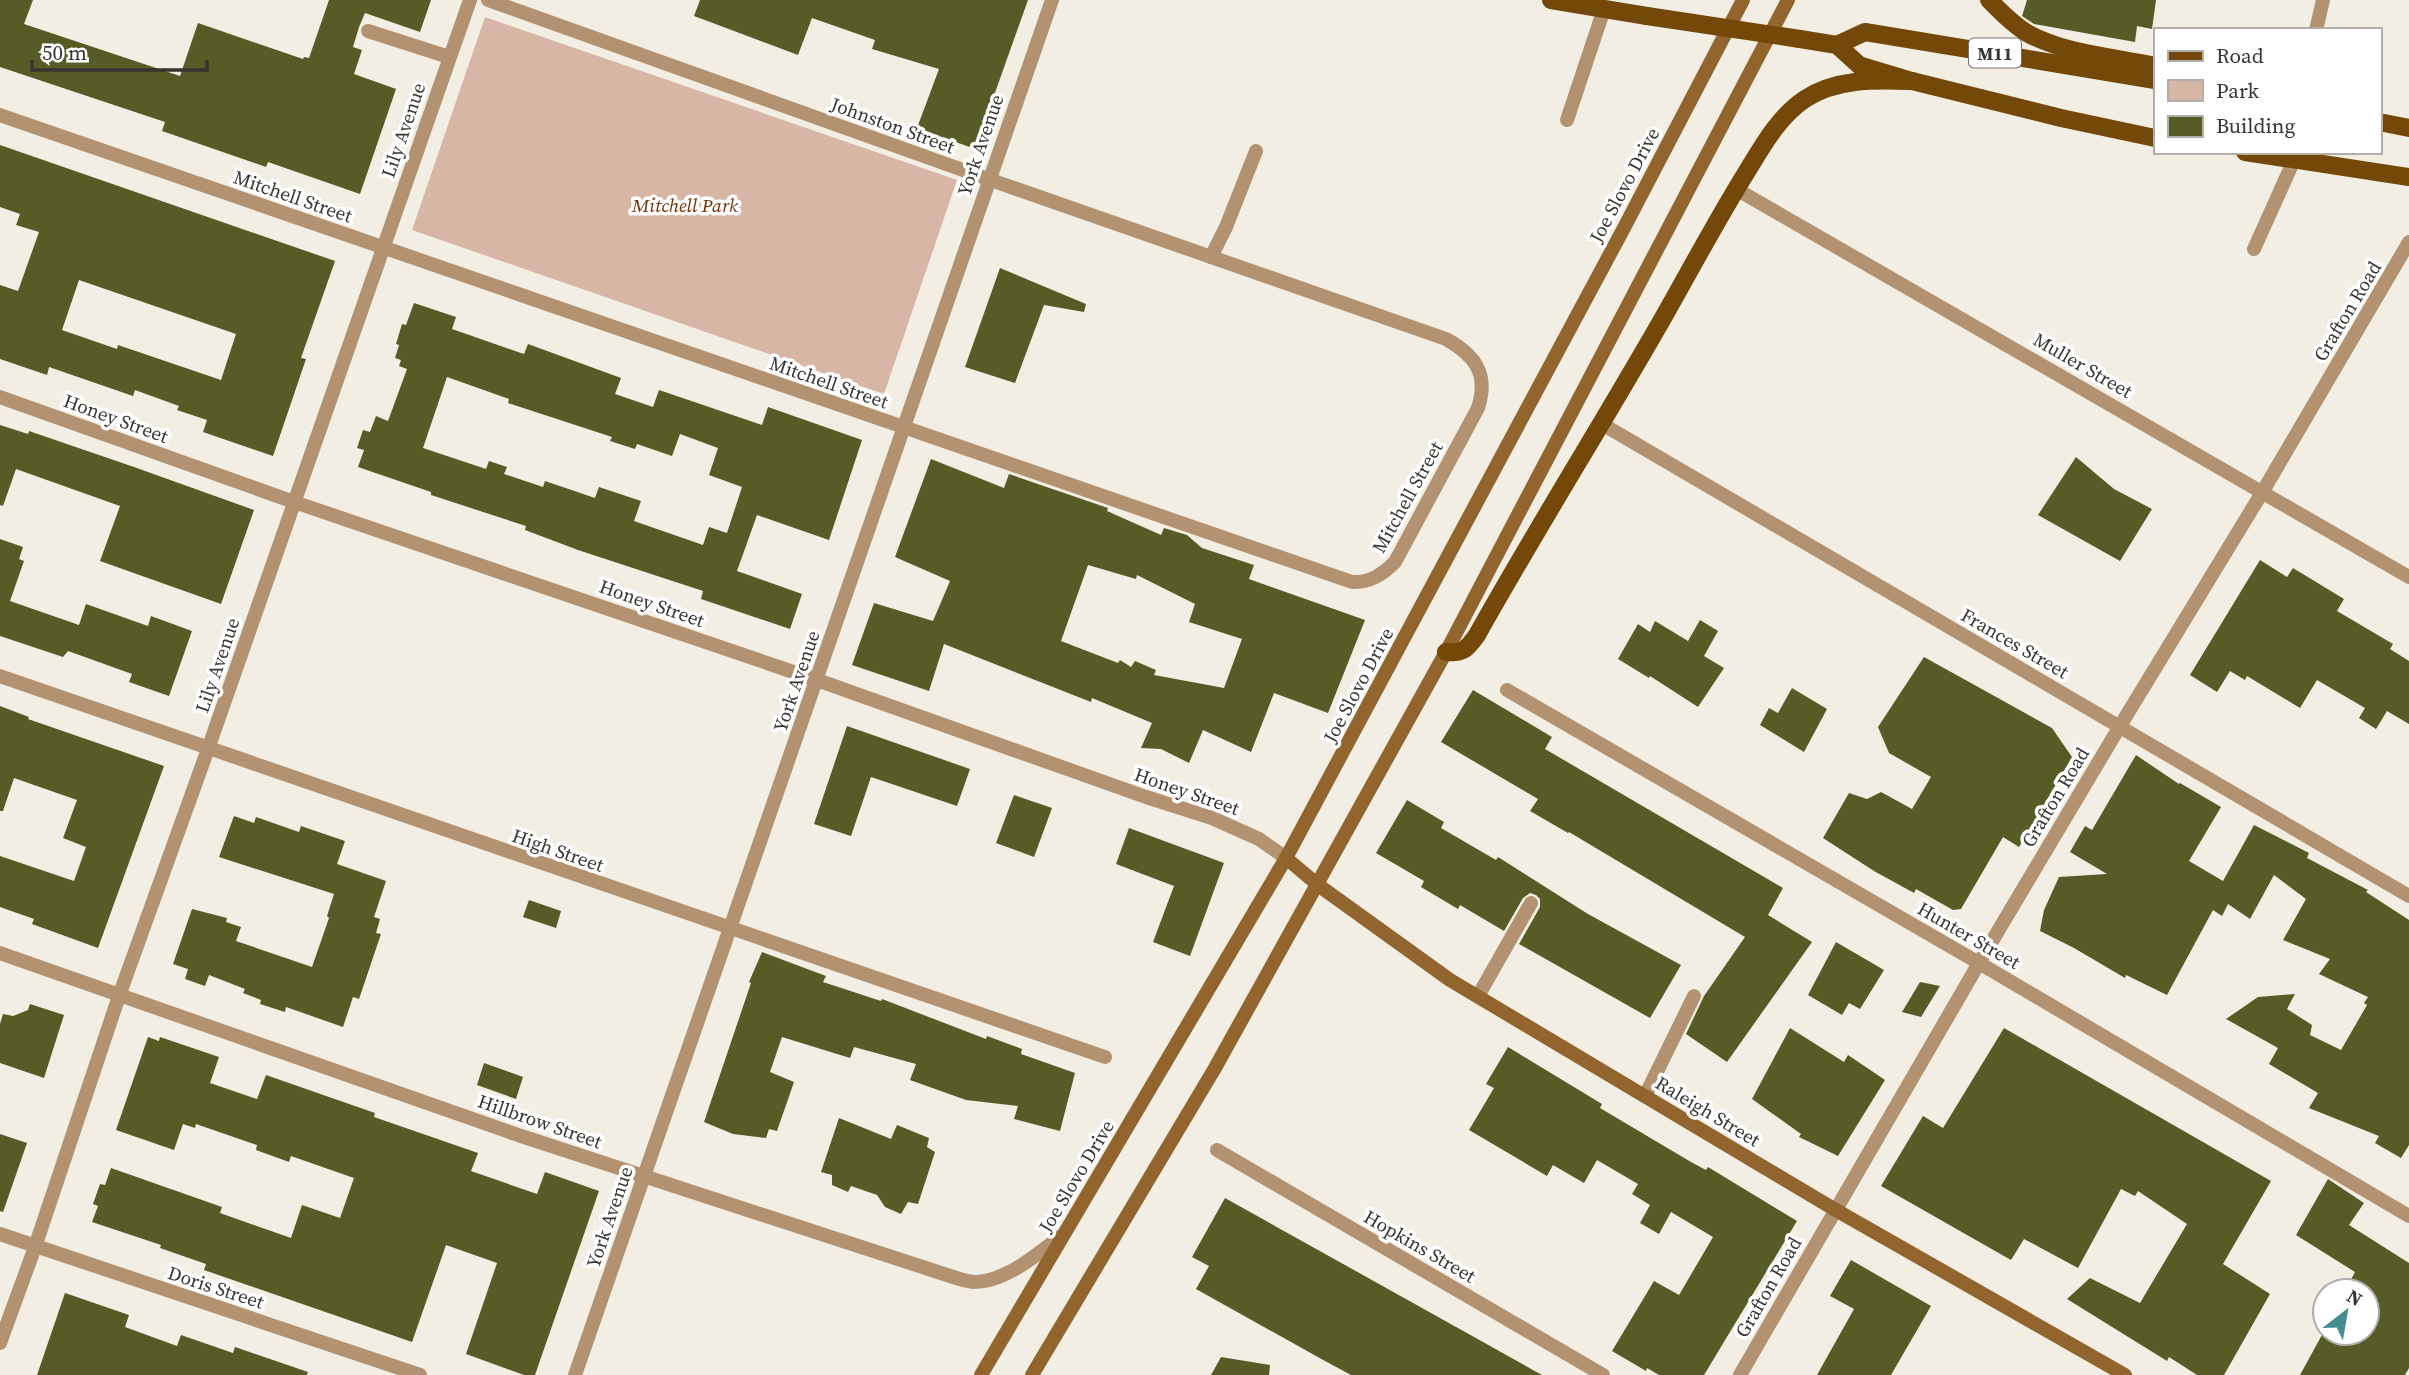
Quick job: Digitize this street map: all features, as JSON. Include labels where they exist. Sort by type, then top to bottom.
[{"type":"main road","name":"M11","points":[[1551,0],[1837,45],[1859,65],[1912,81],[2154,138]]},
{"type":"main road","name":"Joe Slovo Drive","points":[[981,1375],[1286,858],[1743,0]]},
{"type":"main road","points":[[1032,1375],[1215,1068],[1318,885],[1446,652],[1788,0]]},
{"type":"main road","points":[[1989,0],[2008,19],[2040,39],[2062,47],[2154,66]]},
{"type":"main road","name":"M11","points":[[1837,45],[1865,32],[2154,80]]},
{"type":"main road","points":[[1446,652],[1460,653],[1467,649],[1477,635],[1602,424],[1736,189],[1766,140],[1788,113],[1805,99],[1853,81],[1912,81]]},
{"type":"main road","points":[[2381,122],[2409,128]]},
{"type":"main road","points":[[2257,154],[2409,177]]},
{"type":"main road","name":"Raleigh Street","points":[[1286,858],[1318,885],[1450,980],[1835,1209],[2125,1375]]},
{"type":"street","name":"Lily Avenue","points":[[0,1343],[119,996],[470,0]]},
{"type":"street","name":"Johnston Street","points":[[488,0],[1446,339]]},
{"type":"street","name":"York Avenue","points":[[575,1375],[1052,0]]},
{"type":"street","points":[[2316,28],[2323,0]]},
{"type":"street","points":[[1567,120],[1604,9]]},
{"type":"street","points":[[368,31],[449,57]]},
{"type":"street","name":"Mitchell Street","points":[[0,115],[904,429],[1339,577],[1361,582],[1385,572],[1403,552],[1478,408],[1483,382],[1479,369],[1461,347],[1446,339]]},
{"type":"street","points":[[1211,257],[1256,151]]},
{"type":"street","points":[[2254,249],[2294,160]]},
{"type":"street","name":"Muller Street","points":[[1736,189],[2409,577]]},
{"type":"street","name":"Grafton Road","points":[[1740,1375],[2119,726],[2407,251]]},
{"type":"street","name":"Honey Street","points":[[0,397],[294,502],[1212,818],[1259,839],[1286,858]]},
{"type":"street","name":"Frances Street","points":[[1602,424],[2409,896]]},
{"type":"street","name":"High Street","points":[[0,676],[1105,1057]]},
{"type":"street","name":"Hunter Street","points":[[1507,690],[2409,1216]]},
{"type":"street","points":[[1478,996],[1531,902]]},
{"type":"street","name":"Hillbrow Street","points":[[0,953],[643,1176],[971,1282],[987,1281],[1003,1275],[1063,1235]]},
{"type":"street","points":[[1645,1096],[1695,996]]},
{"type":"street","name":"Hopkins Street","points":[[1217,1150],[1603,1375]]},
{"type":"street","name":"Doris Street","points":[[0,1234],[420,1375]]},
{"type":"green space","name":"Mitchell Park","points":[[485,17],[957,180],[884,394],[412,230]]},
{"type":"building","points":[[0,0],[33,0],[24,24],[180,76],[198,23],[303,59],[309,58],[329,0],[431,0],[420,32],[365,13],[359,27],[353,47],[362,50],[354,74],[396,89],[360,194],[268,162],[266,167],[162,131],[165,122],[0,67]]},
{"type":"building","points":[[700,0],[1028,0],[975,149],[917,128],[939,69],[872,49],[875,40],[812,18],[798,55],[694,16]]},
{"type":"building","points":[[2027,0],[2156,0],[2152,29],[2137,26],[2135,42],[2034,24],[2022,16]]},
{"type":"building","points":[[0,145],[335,261],[301,358],[306,359],[273,456],[203,432],[207,420],[177,410],[179,406],[135,390],[133,396],[49,367],[47,375],[0,359],[0,285],[18,291],[39,232],[16,225],[20,214],[0,207]],"holes":[[[79,280],[236,334],[221,380],[118,345],[117,349],[62,330]]]},
{"type":"building","points":[[1000,268],[1086,304],[1084,312],[1044,305],[1015,383],[965,367]]},
{"type":"building","points":[[414,303],[456,317],[452,329],[524,354],[528,344],[621,378],[615,394],[653,407],[659,390],[762,425],[768,407],[862,440],[829,540],[757,515],[737,571],[802,594],[790,629],[701,599],[703,591],[578,550],[525,530],[526,526],[431,495],[431,492],[358,467],[364,450],[357,448],[363,430],[370,432],[376,416],[388,421],[407,369],[399,366],[401,360],[395,358],[402,324],[406,325]],"holes":[[[447,377],[509,399],[508,403],[612,437],[610,441],[635,449],[637,444],[672,456],[680,434],[718,448],[709,475],[742,487],[727,533],[709,527],[703,545],[634,521],[641,501],[599,487],[595,498],[545,481],[543,487],[504,474],[507,467],[489,461],[486,469],[423,448]]]},
{"type":"building","points":[[0,425],[28,434],[29,431],[254,510],[221,604],[100,561],[120,506],[16,469],[3,506],[0,505]]},
{"type":"building","points":[[2076,457],[2114,489],[2152,509],[2120,561],[2038,515]]},
{"type":"building","points":[[931,459],[1004,488],[1009,474],[1108,508],[1107,511],[1161,535],[1164,528],[1187,535],[1202,548],[1254,565],[1249,579],[1365,620],[1328,713],[1274,693],[1251,752],[1203,730],[1189,763],[1161,749],[1141,748],[1152,723],[944,644],[929,691],[852,665],[874,603],[933,621],[950,581],[895,557]],"holes":[[[1088,565],[1136,579],[1137,575],[1195,604],[1189,622],[1242,639],[1224,688],[1154,675],[1156,670],[1135,661],[1131,667],[1120,660],[1118,663],[1061,641]]]},
{"type":"building","points":[[0,539],[23,547],[19,559],[24,561],[10,601],[79,625],[86,604],[148,626],[151,616],[192,631],[169,696],[129,682],[132,674],[68,651],[63,657],[0,636]]},
{"type":"building","points":[[2260,560],[2287,577],[2293,568],[2344,599],[2337,611],[2393,644],[2390,649],[2409,661],[2409,724],[2387,711],[2376,729],[2359,718],[2365,708],[2317,680],[2300,708],[2247,676],[2245,680],[2230,671],[2217,692],[2190,675]]},
{"type":"building","points":[[1700,620],[1718,631],[1704,656],[1724,668],[1698,707],[1618,659],[1638,624],[1650,632],[1655,621],[1688,641]]},
{"type":"building","points":[[1924,657],[2052,728],[2072,757],[2019,847],[2003,837],[1961,909],[1953,910],[1916,889],[1914,893],[1823,838],[1849,793],[1867,799],[1881,792],[1912,809],[1931,777],[1889,753],[1878,727]]},
{"type":"building","points":[[1792,688],[1827,709],[1804,752],[1760,725],[1769,708],[1778,713]]},
{"type":"building","points":[[1473,690],[1552,737],[1545,749],[1783,888],[1768,915],[1812,942],[1727,1062],[1686,1034],[1704,996],[1745,937],[1530,811],[1538,799],[1441,742]]},
{"type":"building","points":[[0,706],[29,717],[28,719],[164,766],[98,948],[32,924],[34,919],[0,907],[0,856],[74,881],[86,847],[63,838],[77,800],[14,778],[3,811],[0,811]]},
{"type":"building","points":[[847,726],[970,769],[957,806],[871,777],[851,836],[814,824]]},
{"type":"building","points":[[2136,755],[2179,784],[2221,807],[2189,861],[2223,881],[2254,825],[2309,853],[2307,858],[2368,890],[2366,892],[2409,920],[2409,1145],[2401,1158],[2375,1143],[2379,1136],[2309,1108],[2318,1093],[2269,1064],[2278,1048],[2226,1019],[2258,997],[2295,994],[2287,1009],[2312,1025],[2310,1035],[2341,1050],[2367,1005],[2364,1003],[2368,997],[2319,974],[2330,959],[2283,940],[2306,899],[2274,875],[2250,919],[2228,904],[2222,916],[2213,910],[2167,995],[2126,975],[2125,978],[2040,931],[2044,910],[2059,877],[2107,874],[2070,852],[2085,826],[2092,830]]},
{"type":"building","points":[[1014,795],[1052,808],[1034,857],[996,843]]},
{"type":"building","points":[[1407,800],[1444,822],[1441,828],[1496,860],[1498,857],[1588,914],[1681,965],[1650,1018],[1519,944],[1540,907],[1540,899],[1536,895],[1530,893],[1523,898],[1504,931],[1460,905],[1458,909],[1421,887],[1424,881],[1376,853]]},
{"type":"building","points":[[234,816],[254,823],[256,817],[299,832],[301,826],[345,841],[337,864],[386,881],[374,917],[380,919],[376,933],[381,934],[359,999],[353,997],[343,1027],[286,1007],[285,1012],[260,1004],[261,1000],[243,993],[245,989],[209,975],[205,986],[185,979],[188,969],[173,964],[192,909],[227,918],[226,922],[241,927],[236,941],[312,967],[329,918],[327,916],[334,894],[219,857]]},
{"type":"building","points":[[1129,828],[1224,863],[1190,956],[1153,942],[1174,886],[1116,864]]},
{"type":"building","points":[[529,900],[561,911],[556,928],[523,917]]},
{"type":"building","points":[[1836,942],[1884,970],[1860,1009],[1849,1003],[1842,1015],[1808,995]]},
{"type":"building","points":[[762,952],[826,976],[823,982],[881,1001],[882,999],[986,1039],[987,1036],[1022,1049],[1021,1054],[1075,1073],[1060,1131],[1014,1119],[1018,1106],[966,1100],[910,1080],[916,1064],[854,1047],[850,1058],[782,1037],[770,1072],[794,1082],[777,1131],[769,1129],[766,1138],[733,1134],[704,1122],[751,983],[749,982]]},
{"type":"building","points":[[1920,982],[1940,986],[1921,1017],[1902,1012]]},
{"type":"building","points":[[30,1004],[64,1015],[44,1078],[0,1063],[0,1024],[3,1014],[13,1016],[28,1010]]},
{"type":"building","points":[[1790,1028],[1844,1062],[1848,1055],[1885,1080],[1838,1156],[1799,1137],[1801,1134],[1752,1099]]},
{"type":"building","points":[[2004,1028],[2271,1181],[2223,1264],[2270,1294],[2224,1375],[2197,1375],[2169,1357],[2167,1361],[2067,1299],[2090,1278],[2140,1303],[2187,1224],[2138,1191],[2135,1196],[2121,1189],[2078,1268],[2024,1239],[2011,1260],[1881,1186],[1923,1116],[1943,1128]]},
{"type":"building","points":[[148,1037],[159,1041],[160,1037],[219,1057],[210,1083],[257,1099],[266,1075],[375,1113],[374,1117],[478,1153],[471,1171],[537,1194],[545,1172],[599,1191],[535,1375],[524,1375],[466,1354],[497,1263],[446,1245],[412,1342],[204,1270],[206,1264],[160,1248],[161,1245],[92,1222],[98,1206],[93,1204],[100,1184],[105,1185],[111,1168],[222,1207],[220,1213],[291,1238],[302,1205],[340,1218],[354,1178],[291,1156],[289,1162],[256,1150],[257,1145],[196,1124],[195,1128],[183,1124],[174,1150],[116,1130]]},
{"type":"building","points":[[1508,1047],[1602,1104],[1600,1108],[1691,1162],[1706,1170],[1708,1167],[1797,1221],[1704,1375],[1659,1375],[1647,1368],[1646,1371],[1612,1351],[1654,1281],[1679,1295],[1713,1237],[1671,1212],[1659,1234],[1640,1223],[1650,1205],[1632,1194],[1638,1184],[1597,1160],[1584,1183],[1553,1165],[1547,1176],[1469,1130],[1494,1088],[1486,1084]]},
{"type":"building","points":[[484,1063],[523,1077],[516,1099],[477,1085]]},
{"type":"building","points":[[839,1118],[891,1139],[897,1125],[929,1138],[927,1147],[935,1152],[918,1204],[908,1202],[901,1214],[885,1207],[877,1195],[851,1186],[848,1192],[832,1185],[832,1175],[821,1172]]},
{"type":"building","points":[[0,1134],[27,1143],[3,1212],[0,1211]]},
{"type":"building","points":[[2328,1179],[2364,1203],[2349,1225],[2409,1263],[2409,1368],[2405,1375],[2300,1375],[2315,1347],[2381,1347],[2381,1277],[2352,1277],[2355,1272],[2296,1235]]},
{"type":"building","points":[[1225,1198],[1542,1375],[1351,1375],[1196,1289],[1209,1266],[1192,1257]]},
{"type":"building","points":[[1851,1260],[1931,1306],[1891,1375],[1817,1375],[1854,1309],[1830,1296]]},
{"type":"building","points":[[65,1293],[129,1315],[125,1327],[177,1346],[181,1335],[233,1353],[235,1347],[308,1372],[307,1375],[37,1375]]},
{"type":"building","points":[[1221,1357],[1270,1365],[1269,1375],[1211,1375]]}]
